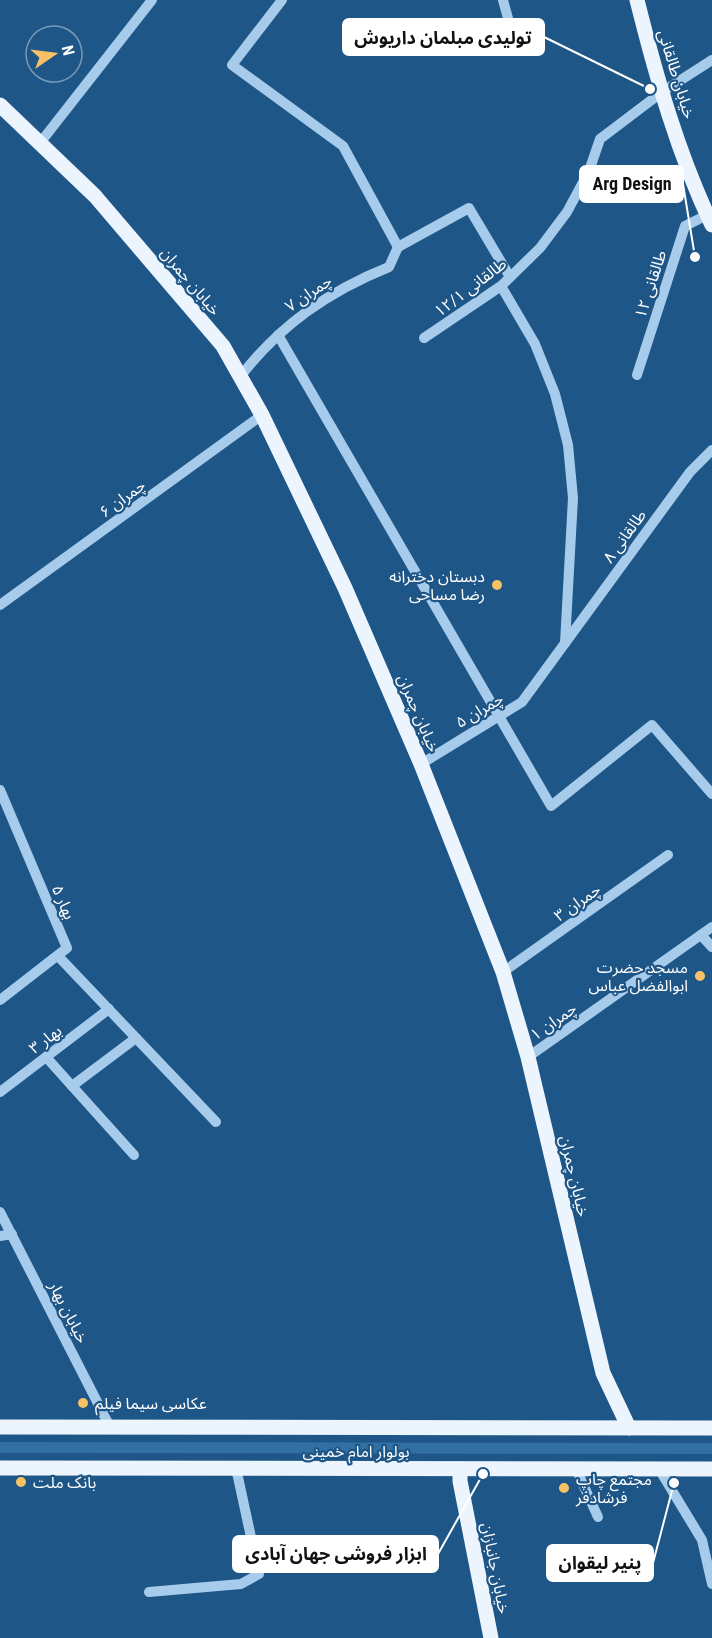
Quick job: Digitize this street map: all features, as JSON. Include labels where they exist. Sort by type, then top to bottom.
[{"type":"main road","name":"خیابان طالقانی","points":[[639,1],[662,92],[696,191],[710,220]]},
{"type":"main road","name":"خیابان چمران","points":[[0,105],[102,205],[223,346],[262,415],[345,588],[421,764],[503,972],[528,1057],[603,1373],[629,1428]]},
{"type":"main road","name":"بولوار امام خمینی","points":[[0,1427],[712,1428]]},
{"type":"main road","name":"بولوار امام خمینی","points":[[0,1468],[712,1469]]},
{"type":"main road","name":"خیابان جانبازان","points":[[460,1469],[460,1481],[491,1638]]},
{"type":"street","points":[[40,143],[152,0]]},
{"type":"street","points":[[282,0],[232,64],[343,146],[398,247],[469,208],[510,277]]},
{"type":"street","points":[[503,0],[509,22]]},
{"type":"street","name":"طالقانی ۱۲/۱","points":[[424,338],[501,286],[540,248],[567,212],[589,171],[600,139],[662,92],[712,60]]},
{"type":"street","name":"طالقانی ۱۲","points":[[637,375],[684,226],[710,220]]},
{"type":"street","name":"چمران ۷","points":[[240,376],[278,335],[321,300],[357,280],[389,267],[398,247]]},
{"type":"street","points":[[501,286],[535,344],[555,394],[567,446],[573,498],[565,643]]},
{"type":"street","points":[[278,335],[551,806],[652,724],[712,794]]},
{"type":"street","name":"چمران ۶","points":[[0,605],[262,415]]},
{"type":"street","name":"طالقانی ۸","points":[[565,643],[690,472],[712,450]]},
{"type":"street","name":"چمران ۵","points":[[421,764],[522,702],[565,643]]},
{"type":"street","name":"بهار ۵","points":[[0,790],[67,948],[58,956]]},
{"type":"street","name":"چمران ۳","points":[[503,972],[668,855]]},
{"type":"street","name":"چمران ۱","points":[[528,1057],[712,927]]},
{"type":"street","points":[[701,935],[712,947]]},
{"type":"street","points":[[0,1000],[58,956],[216,1122]]},
{"type":"street","name":"بهار ۳","points":[[0,1092],[109,1010]]},
{"type":"street","points":[[72,1086],[136,1038]]},
{"type":"street","points":[[46,1057],[134,1155]]},
{"type":"street","name":"خیابان بهار","points":[[0,1212],[110,1427]]},
{"type":"street","points":[[0,1236],[12,1234]]},
{"type":"street","points":[[149,1592],[242,1584],[259,1574],[236,1468]]},
{"type":"street","points":[[576,1469],[598,1517]]},
{"type":"street","points":[[659,1469],[702,1540],[712,1584]]},
{"type":"shaded area","points":[[0,1442],[712,1443],[712,1454],[0,1453]]},
{"type":"place","name":"تولیدی مبلمان داریوش","points":[[650,89]]},
{"type":"place","name":"Arg Design","points":[[695,257]]},
{"type":"place","name":"دبستان دخترانه رضا مساحی","points":[[497,585]]},
{"type":"place","name":"مسجد حضرت ابوالفضل عباس","points":[[700,976]]},
{"type":"place","name":"عکاسی سیما فیلم","points":[[83,1403]]},
{"type":"place","name":"ابزار فروشی جهان آبادی","points":[[483,1474]]},
{"type":"place","name":"بانک ملت","points":[[21,1482]]},
{"type":"place","name":"پنیر لیقوان","points":[[674,1483]]},
{"type":"place","name":"مجتمع چاپ فرشادفر","points":[[564,1488]]}]
